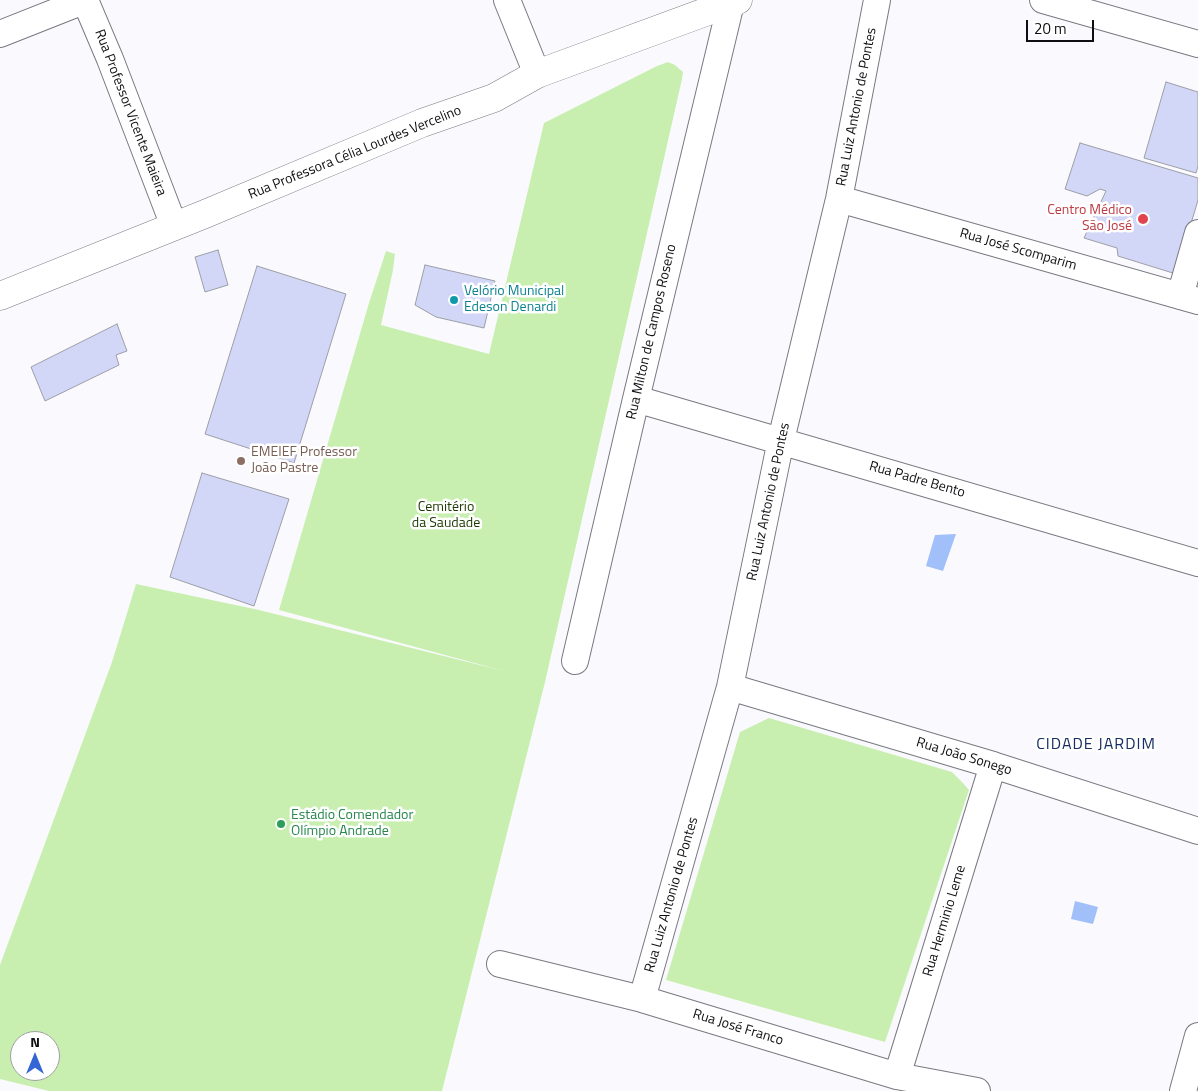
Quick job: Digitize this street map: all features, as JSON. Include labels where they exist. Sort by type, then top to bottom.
[{"type":"main road","name":"Rua Professora Célia Lourdes Vercelino","points":[[0,296],[174,226],[422,122],[494,98],[538,74],[734,1]]},
{"type":"street","points":[[0,34],[86,0]]},
{"type":"street","name":"Rua Professor Vicente Maieira","points":[[86,0],[174,226]]},
{"type":"street","points":[[507,0],[538,74]]},
{"type":"street","name":"Rua Luiz Antonio de Pontes","points":[[642,999],[730,687],[781,440],[839,199],[877,0]]},
{"type":"street","points":[[1043,0],[1198,44]]},
{"type":"street","name":"Rua Milton de Campos Roseno","points":[[575,661],[636,399],[734,1]]},
{"type":"street","name":"Rua José Scomparim","points":[[839,199],[1189,298]]},
{"type":"street","points":[[1189,298],[1198,233]]},
{"type":"street","name":"Rua Padre Bento","points":[[636,399],[1198,563]]},
{"type":"street","name":"Rua João Sonego","points":[[730,687],[993,765],[1198,831]]},
{"type":"street","name":"Rua Herminio Leme","points":[[897,1076],[993,765]]},
{"type":"street","name":"Rua José Franco","points":[[500,964],[642,999],[897,1076],[976,1091]]},
{"type":"street","points":[[1183,1091],[1198,1036]]},
{"type":"green space","name":"Estádio Comendador Olímpio Andrade","points":[[668,62],[683,72],[545,682],[442,1091],[49,1091],[0,1079],[0,965],[112,662],[136,584],[259,610],[504,671],[279,610],[386,251],[395,254],[381,325],[489,354],[544,123],[657,66]]},
{"type":"green space","points":[[769,718],[952,772],[969,790],[885,1042],[666,980],[740,732]]},
{"type":"water","points":[[956,534],[943,571],[926,566],[935,535]]},
{"type":"water","points":[[1075,901],[1098,907],[1093,924],[1071,919]]},
{"type":"building","points":[[1166,82],[1198,92],[1198,166],[1196,173],[1144,158]]},
{"type":"building","name":"Centro Médico São José","points":[[1080,143],[1198,178],[1198,200],[1176,274],[1118,256],[1117,248],[1084,238],[1106,191],[1100,189],[1087,196],[1065,189]]},
{"type":"building","points":[[218,250],[228,285],[205,292],[195,257]]},
{"type":"building","name":"Velório Municipal Edeson Denardi","points":[[425,265],[495,281],[484,328],[436,317],[415,305]]},
{"type":"building","points":[[257,266],[346,294],[294,463],[205,434]]},
{"type":"building","points":[[117,324],[127,351],[116,355],[119,365],[45,401],[31,367]]},
{"type":"building","points":[[202,473],[289,499],[254,606],[170,577]]},
{"type":"place","name":"Centro Médico São José","points":[[1143,219]]},
{"type":"place","name":"Velório Municipal Edeson Denardi","points":[[454,300]]},
{"type":"place","name":"EMEIEF Professor João Pastre","points":[[241,461]]},
{"type":"place","name":"Estádio Comendador Olímpio Andrade","points":[[281,824]]},
{"type":"district","name":"CIDADE JARDIM","points":[[1096,745]]},
{"type":"park label","name":"Cemitério da Saudade","points":[[446,516]]}]
